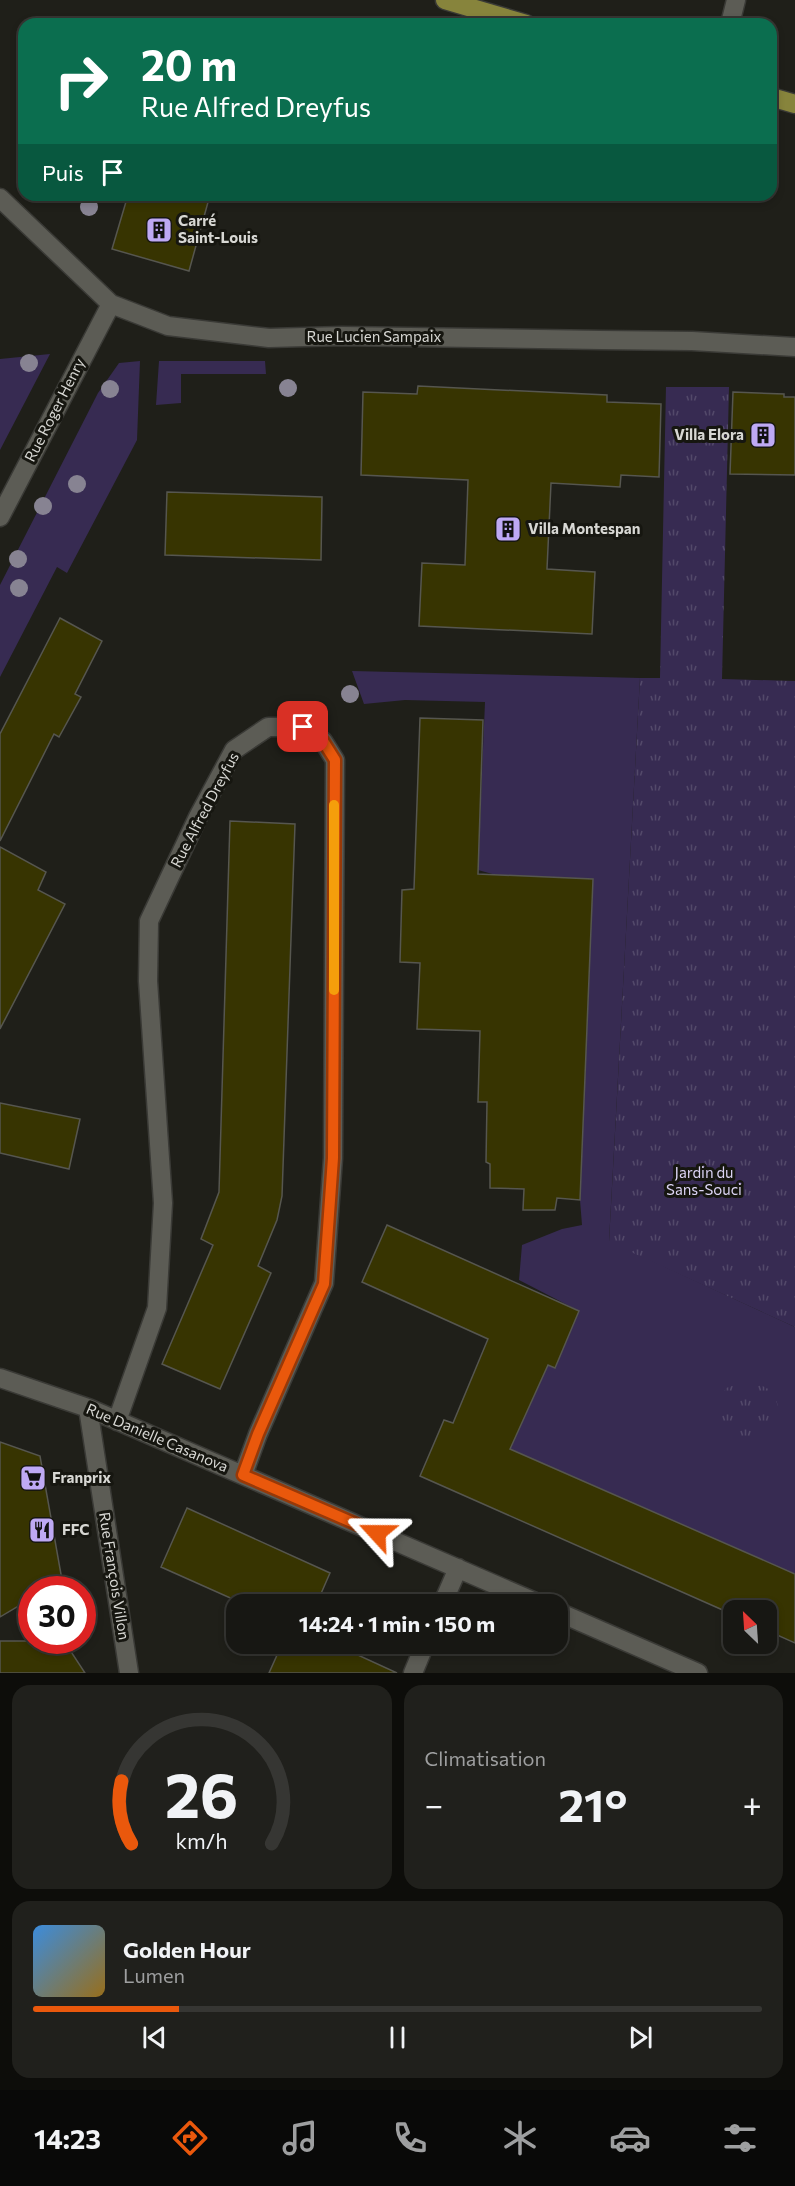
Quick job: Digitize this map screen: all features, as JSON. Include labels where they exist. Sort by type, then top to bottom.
[{"type":"main road","points":[[445,0],[506,18]]},
{"type":"main road","points":[[777,99],[795,104]]},
{"type":"street","points":[[732,18],[736,0]]},
{"type":"street","name":"Rue Lucien Sampaix","points":[[0,198],[111,304],[168,326],[269,338],[342,336],[589,339],[795,347]]},
{"type":"street","name":"Rue Roger Henry","points":[[0,517],[111,304]]},
{"type":"street","name":"Rue Alfred Dreyfus","points":[[117,1421],[157,1308],[163,1203],[147,981],[148,921],[198,817],[234,750],[267,727],[303,727],[323,741],[335,760],[333,1158],[324,1284],[258,1434],[243,1475]]},
{"type":"street","name":"Rue Danielle Casanova","points":[[0,1378],[88,1408],[517,1594]]},
{"type":"street","name":"Rue François Villon","points":[[88,1408],[129,1673]]},
{"type":"street","points":[[447,1594],[458,1568]]},
{"type":"street","points":[[568,1616],[698,1673]]},
{"type":"street","points":[[412,1673],[421,1654]]},
{"type":"green space","points":[[50,354],[0,450],[0,359]]},
{"type":"green space","points":[[140,361],[137,440],[67,573],[57,567],[0,677],[0,585],[98,393],[119,363]]},
{"type":"green space","points":[[159,361],[265,361],[266,374],[181,374],[181,403],[156,405]]},
{"type":"green space","name":"Jardin du Sans-Souci","points":[[666,387],[729,387],[722,679],[795,681],[795,1327],[609,1242],[640,678],[660,678]]},
{"type":"green space","points":[[352,671],[640,678],[609,1241],[795,1327],[795,1574],[510,1449],[548,1365],[555,1367],[579,1311],[519,1280],[522,1245],[562,1229],[582,1225],[580,1200],[593,879],[496,875],[478,870],[485,702],[405,700],[364,704]]},
{"type":"green space","points":[[751,1380],[774,1392],[781,1417],[769,1439],[745,1447],[722,1435],[714,1411],[726,1388]]},
{"type":"building","name":"Carré Saint-Louis","points":[[126,201],[208,201],[189,271],[112,249]]},
{"type":"building","name":"Villa Montespan","points":[[418,386],[607,395],[607,402],[661,404],[659,477],[621,475],[620,487],[551,483],[547,569],[595,572],[592,634],[419,626],[422,563],[465,565],[468,480],[361,475],[363,392],[417,394]]},
{"type":"building","name":"Villa Elora","points":[[733,392],[784,394],[784,397],[795,397],[795,475],[730,474]]},
{"type":"building","points":[[167,492],[322,497],[321,560],[165,555]]},
{"type":"building","points":[[60,618],[102,641],[75,694],[81,697],[59,737],[54,734],[0,841],[0,734]]},
{"type":"building","points":[[420,718],[483,720],[478,874],[593,879],[580,1200],[557,1198],[555,1210],[523,1210],[524,1189],[490,1188],[490,1164],[486,1162],[487,1102],[478,1102],[480,1031],[417,1029],[420,963],[400,962],[402,890],[414,889]]},
{"type":"building","points":[[230,821],[295,824],[282,1196],[277,1220],[258,1266],[271,1273],[220,1389],[162,1364],[213,1245],[201,1239],[219,1192]]},
{"type":"building","points":[[0,847],[46,872],[38,890],[65,904],[0,1029]]},
{"type":"building","points":[[0,1103],[80,1119],[69,1169],[0,1153]]},
{"type":"building","points":[[387,1225],[579,1311],[555,1368],[548,1365],[510,1449],[795,1574],[795,1643],[777,1635],[777,1600],[723,1600],[723,1610],[420,1476],[444,1420],[453,1423],[488,1339],[362,1282]]},
{"type":"building","points":[[0,1442],[40,1456],[61,1576],[18,1576],[18,1606],[0,1617]]},
{"type":"building","points":[[187,1508],[330,1573],[321,1594],[226,1594],[226,1596],[161,1567]]},
{"type":"building","points":[[0,1641],[18,1641],[18,1654],[73,1654],[85,1673],[0,1673]]},
{"type":"building","points":[[278,1654],[356,1654],[397,1673],[269,1673]]},
{"type":"slow traffic","points":[[334,805],[334,990]]},
{"type":"place","name":"Carré Saint-Louis","points":[[159,230]]},
{"type":"place","name":"Villa Elora","points":[[763,435]]},
{"type":"place","name":"Villa Montespan","points":[[508,529]]},
{"type":"place","name":"Franprix","points":[[33,1478]]},
{"type":"place","name":"FFC","points":[[42,1530]]},
{"type":"route","points":[[303,727],[323,741],[335,760],[331,1202],[324,1284],[258,1434],[243,1475],[377,1533]]}]
